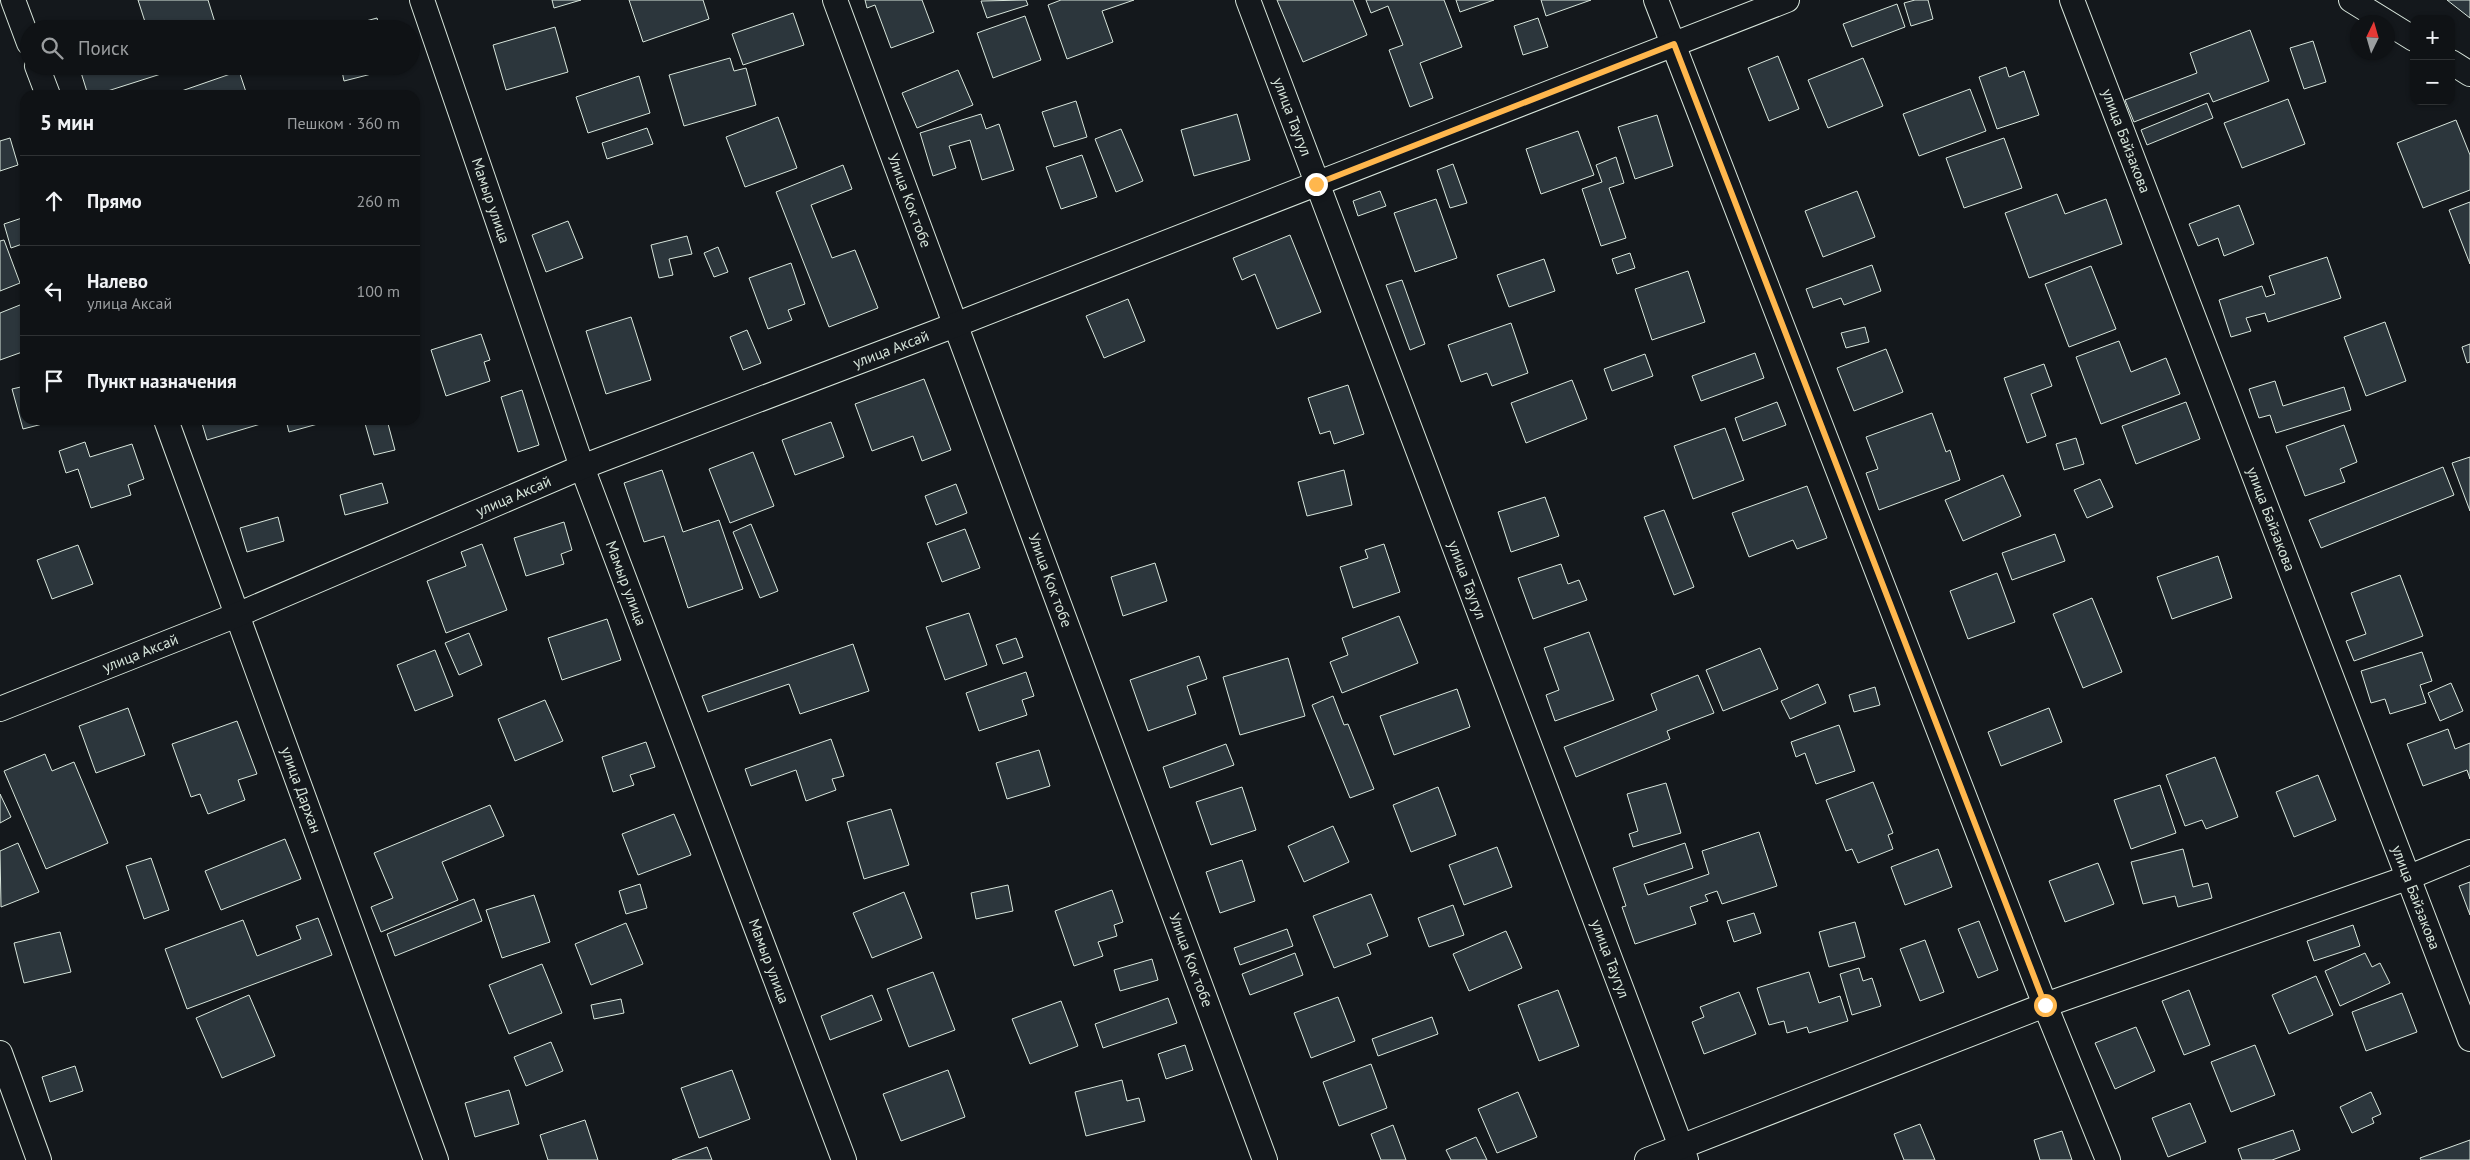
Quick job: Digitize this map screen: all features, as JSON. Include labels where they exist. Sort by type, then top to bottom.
[{"type":"street","points":[[13,0],[20,20]]},
{"type":"street","name":"Мамыр улица","points":[[422,0],[582,467],[844,1160]]},
{"type":"street","name":"Улица Кок тобе","points":[[835,0],[1264,1160]]},
{"type":"street","name":"улица Таугул","points":[[1248,0],[1684,1153]]},
{"type":"street","points":[[1656,0],[2045,1005],[2108,1160]]},
{"type":"street","name":"улица Аксай","points":[[0,709],[237,615],[582,467],[955,325],[1787,0]]},
{"type":"street","name":"улица Байзакова","points":[[2072,0],[2470,1039]]},
{"type":"street","points":[[2351,0],[2410,37]]},
{"type":"street","points":[[2455,65],[2470,74]]},
{"type":"street","points":[[40,75],[46,90]]},
{"type":"street","name":"улица Дархан","points":[[168,425],[436,1160]]},
{"type":"street","points":[[1647,1160],[1684,1153],[2045,1005],[2407,878],[2470,852]]},
{"type":"street","points":[[0,1053],[39,1160]]},
{"type":"building","points":[[138,0],[208,0],[214,20],[144,20]]},
{"type":"building","points":[[552,0],[581,0],[554,8]]},
{"type":"building","points":[[629,0],[703,0],[709,19],[643,42]]},
{"type":"building","points":[[865,0],[922,0],[934,32],[891,48],[875,5],[867,8]]},
{"type":"building","points":[[1026,0],[1028,5],[987,18],[981,1]]},
{"type":"building","points":[[1061,0],[1134,0],[1102,11],[1113,42],[1067,59],[1048,5]]},
{"type":"building","points":[[1277,0],[1353,0],[1367,35],[1303,62]]},
{"type":"building","points":[[1366,0],[1444,0],[1462,47],[1420,63],[1433,98],[1410,107],[1389,50],[1403,45],[1388,6],[1371,13]]},
{"type":"building","points":[[1456,0],[1494,0],[1460,12]]},
{"type":"building","points":[[1541,0],[1591,0],[1546,16]]},
{"type":"building","points":[[1915,0],[1928,0],[1933,19],[1911,26],[1904,3]]},
{"type":"building","points":[[2447,0],[2470,0],[2470,18]]},
{"type":"building","points":[[1897,4],[1905,27],[1852,47],[1843,24]]},
{"type":"building","points":[[793,13],[804,45],[743,65],[732,34]]},
{"type":"building","points":[[1025,16],[1041,60],[993,78],[977,33]]},
{"type":"building","points":[[1538,18],[1548,47],[1523,55],[1514,26]]},
{"type":"building","points":[[555,27],[568,72],[506,90],[493,45]]},
{"type":"building","points":[[2250,30],[2269,81],[2213,102],[2209,93],[2134,122],[2125,100],[2197,73],[2190,53]]},
{"type":"building","points":[[2313,41],[2326,82],[2304,89],[2290,48]]},
{"type":"building","points":[[1778,56],[1799,109],[1769,121],[1748,68]]},
{"type":"building","points":[[730,58],[734,71],[746,68],[756,105],[684,126],[669,75]]},
{"type":"building","points":[[1863,58],[1883,106],[1828,128],[1808,80]]},
{"type":"building","points":[[2006,67],[2009,77],[2024,71],[2039,115],[1997,129],[1979,77]]},
{"type":"building","points":[[958,70],[973,105],[917,128],[902,93]]},
{"type":"building","points":[[82,75],[158,75],[111,90],[86,90]]},
{"type":"building","points":[[228,75],[240,75],[245,90],[184,90]]},
{"type":"building","points":[[343,75],[368,75],[344,81]]},
{"type":"building","points":[[639,76],[650,113],[588,133],[576,97]]},
{"type":"building","points":[[1970,89],[1986,131],[1919,156],[1903,114]]},
{"type":"building","points":[[2288,99],[2305,144],[2242,168],[2224,123]]},
{"type":"building","points":[[1076,101],[1087,137],[1054,147],[1042,112]]},
{"type":"building","points":[[2207,103],[2213,118],[2147,145],[2141,130]]},
{"type":"building","points":[[981,114],[986,129],[999,124],[1014,170],[982,180],[970,140],[949,146],[956,168],[933,176],[920,133]]},
{"type":"building","points":[[1237,114],[1250,160],[1194,176],[1181,130]]},
{"type":"building","points":[[1657,115],[1673,166],[1635,179],[1618,127]]},
{"type":"building","points":[[778,117],[797,168],[745,187],[726,137]]},
{"type":"building","points":[[2456,120],[2470,155],[2470,190],[2423,208],[2397,143]]},
{"type":"building","points":[[647,128],[653,144],[607,159],[602,143]]},
{"type":"building","points":[[1121,129],[1143,181],[1116,192],[1095,139]]},
{"type":"building","points":[[1578,131],[1594,175],[1541,194],[1526,149]]},
{"type":"building","points":[[10,138],[18,165],[0,171],[0,141]]},
{"type":"building","points":[[2004,138],[2022,188],[1964,208],[1946,158]]},
{"type":"building","points":[[1082,155],[1097,197],[1061,209],[1046,167]]},
{"type":"building","points":[[1616,157],[1624,183],[1609,188],[1626,238],[1601,246],[1582,189],[1602,182],[1596,165]]},
{"type":"building","points":[[1453,164],[1467,203],[1450,208],[1437,170]]},
{"type":"building","points":[[843,165],[852,189],[811,205],[832,258],[855,250],[878,308],[829,327],[776,192]]},
{"type":"building","points":[[1380,191],[1386,206],[1358,216],[1353,201]]},
{"type":"building","points":[[1857,191],[1875,237],[1823,257],[1805,211]]},
{"type":"building","points":[[2057,194],[2065,214],[2106,199],[2122,244],[2029,278],[2005,213]]},
{"type":"building","points":[[1436,199],[1457,258],[1415,272],[1394,213]]},
{"type":"building","points":[[2470,202],[2470,264],[2449,210]]},
{"type":"building","points":[[2239,205],[2254,244],[2224,256],[2218,238],[2198,246],[2189,224]]},
{"type":"building","points":[[20,219],[20,245],[11,248],[4,224]]},
{"type":"building","points":[[568,221],[583,258],[546,272],[532,235]]},
{"type":"building","points":[[1290,235],[1321,312],[1277,329],[1255,274],[1242,280],[1233,258]]},
{"type":"building","points":[[687,236],[692,254],[669,259],[673,275],[659,278],[651,245]]},
{"type":"building","points":[[4,240],[20,283],[0,291],[0,241]]},
{"type":"building","points":[[718,247],[728,272],[714,277],[704,253]]},
{"type":"building","points":[[1630,253],[1635,268],[1617,274],[1612,259]]},
{"type":"building","points":[[2327,257],[2341,298],[2268,322],[2265,313],[2246,318],[2251,331],[2231,337],[2219,300],[2262,286],[2266,297],[2275,294],[2269,276]]},
{"type":"building","points":[[1544,259],[1555,291],[1509,307],[1497,275]]},
{"type":"building","points":[[791,263],[805,304],[788,310],[792,320],[768,329],[749,278]]},
{"type":"building","points":[[1872,265],[1881,291],[1844,305],[1841,298],[1813,308],[1806,289]]},
{"type":"building","points":[[2091,266],[2116,329],[2069,347],[2045,284]]},
{"type":"building","points":[[1688,271],[1705,322],[1652,340],[1635,289]]},
{"type":"building","points":[[1402,280],[1425,344],[1410,350],[1386,285]]},
{"type":"building","points":[[1128,299],[1145,341],[1104,358],[1086,316]]},
{"type":"building","points":[[20,305],[20,353],[0,360],[0,313]]},
{"type":"building","points":[[631,317],[651,380],[606,394],[586,331]]},
{"type":"building","points":[[2385,322],[2406,381],[2366,396],[2344,337]]},
{"type":"building","points":[[1511,323],[1528,373],[1492,386],[1487,373],[1461,382],[1448,345]]},
{"type":"building","points":[[1865,327],[1869,342],[1846,348],[1841,333]]},
{"type":"building","points":[[747,330],[761,363],[743,370],[730,337]]},
{"type":"building","points":[[481,334],[490,360],[484,362],[490,381],[446,396],[431,350]]},
{"type":"building","points":[[2119,341],[2131,372],[2166,358],[2180,394],[2101,424],[2076,357]]},
{"type":"building","points":[[2470,344],[2470,362],[2467,363],[2462,347]]},
{"type":"building","points":[[1886,349],[1903,392],[1854,411],[1837,368]]},
{"type":"building","points":[[1755,353],[1764,378],[1701,401],[1692,376]]},
{"type":"building","points":[[1645,354],[1653,376],[1612,391],[1604,369]]},
{"type":"building","points":[[2044,364],[2052,386],[2031,394],[2046,436],[2027,443],[2004,378]]},
{"type":"building","points":[[924,379],[951,450],[922,461],[913,436],[872,451],[855,404]]},
{"type":"building","points":[[1572,380],[1587,419],[1526,443],[1511,403]]},
{"type":"building","points":[[2275,381],[2283,406],[2344,387],[2351,410],[2276,433],[2270,415],[2259,418],[2249,389]]},
{"type":"building","points":[[1348,385],[1364,434],[1334,444],[1330,431],[1320,434],[1308,398]]},
{"type":"building","points":[[20,387],[20,418],[12,389]]},
{"type":"building","points":[[522,390],[539,445],[518,452],[501,397]]},
{"type":"building","points":[[1777,402],[1786,425],[1743,441],[1735,418]]},
{"type":"building","points":[[2186,402],[2200,439],[2136,464],[2122,426]]},
{"type":"building","points":[[1932,413],[1946,452],[1950,450],[1960,480],[1879,510],[1866,473],[1878,469],[1866,437]]},
{"type":"building","points":[[831,422],[844,457],[795,475],[782,440]]},
{"type":"building","points":[[22,425],[39,425],[23,429]]},
{"type":"building","points":[[202,425],[257,425],[207,440]]},
{"type":"building","points":[[287,425],[314,425],[289,432]]},
{"type":"building","points":[[365,425],[388,425],[395,450],[374,455]]},
{"type":"building","points":[[2344,425],[2357,462],[2340,469],[2345,482],[2305,496],[2286,446]]},
{"type":"building","points":[[1725,428],[1744,480],[1693,499],[1674,446]]},
{"type":"building","points":[[2076,438],[2084,464],[2064,470],[2056,444]]},
{"type":"building","points":[[85,442],[90,457],[132,444],[144,479],[128,485],[131,495],[91,508],[78,469],[66,473],[59,451]]},
{"type":"building","points":[[753,452],[774,506],[730,523],[709,469]]},
{"type":"building","points":[[2470,457],[2470,511],[2452,463]]},
{"type":"building","points":[[2443,467],[2454,495],[2321,548],[2309,520]]},
{"type":"building","points":[[662,470],[683,532],[719,520],[743,589],[688,608],[664,536],[644,542],[624,483]]},
{"type":"building","points":[[1344,470],[1352,505],[1307,516],[1298,482]]},
{"type":"building","points":[[2003,475],[2021,516],[1963,541],[1945,500]]},
{"type":"building","points":[[2100,479],[2113,507],[2087,518],[2074,490]]},
{"type":"building","points":[[382,483],[388,503],[345,515],[340,495]]},
{"type":"building","points":[[956,484],[967,513],[936,525],[925,496]]},
{"type":"building","points":[[1807,486],[1827,538],[1797,549],[1793,540],[1749,557],[1732,513]]},
{"type":"building","points":[[1545,497],[1559,536],[1511,552],[1498,512]]},
{"type":"building","points":[[1664,510],[1694,587],[1674,595],[1644,517]]},
{"type":"building","points":[[278,517],[284,541],[247,552],[240,528]]},
{"type":"building","points":[[564,522],[572,550],[561,554],[564,564],[526,576],[514,538]]},
{"type":"building","points":[[751,524],[778,591],[760,598],[733,532]]},
{"type":"building","points":[[965,529],[980,568],[942,582],[927,543]]},
{"type":"building","points":[[2055,534],[2065,561],[2012,580],[2002,553]]},
{"type":"building","points":[[482,544],[507,610],[446,633],[427,581],[466,566],[461,552]]},
{"type":"building","points":[[1384,544],[1400,592],[1353,608],[1340,567],[1368,558],[1365,550]]},
{"type":"building","points":[[78,545],[93,584],[52,599],[37,560]]},
{"type":"building","points":[[2218,556],[2232,598],[2172,619],[2157,577]]},
{"type":"building","points":[[1155,563],[1167,601],[1123,616],[1111,577]]},
{"type":"building","points":[[1561,564],[1568,584],[1579,580],[1587,600],[1533,619],[1518,578]]},
{"type":"building","points":[[1997,573],[2015,622],[1968,639],[1950,591]]},
{"type":"building","points":[[2400,575],[2423,636],[2354,661],[2346,641],[2366,634],[2351,593]]},
{"type":"building","points":[[2092,598],[2122,672],[2083,688],[2053,614]]},
{"type":"building","points":[[969,613],[987,665],[945,680],[926,627]]},
{"type":"building","points":[[1399,616],[1418,663],[1342,693],[1330,662],[1348,655],[1342,638]]},
{"type":"building","points":[[607,619],[621,660],[562,680],[548,638]]},
{"type":"building","points":[[1589,632],[1614,700],[1555,721],[1546,695],[1559,690],[1544,648]]},
{"type":"building","points":[[469,633],[482,665],[459,675],[445,643]]},
{"type":"building","points":[[1016,638],[1023,657],[1003,664],[996,645]]},
{"type":"building","points":[[853,644],[869,691],[800,714],[789,684],[708,712],[702,696]]},
{"type":"building","points":[[1760,648],[1778,689],[1723,711],[1706,670]]},
{"type":"building","points":[[435,650],[453,696],[415,711],[397,665]]},
{"type":"building","points":[[2422,652],[2432,681],[2420,685],[2426,703],[2390,714],[2385,699],[2371,703],[2361,671]]},
{"type":"building","points":[[1199,656],[1207,679],[1187,686],[1196,714],[1148,731],[1130,680]]},
{"type":"building","points":[[1288,658],[1305,716],[1240,735],[1223,677]]},
{"type":"building","points":[[1026,672],[1034,696],[1022,700],[1027,715],[979,731],[966,693]]},
{"type":"building","points":[[1698,675],[1714,713],[1667,731],[1670,739],[1576,777],[1564,747],[1657,710],[1651,694]]},
{"type":"building","points":[[2451,683],[2463,711],[2440,721],[2428,693]]},
{"type":"building","points":[[1818,684],[1826,703],[1790,719],[1781,701]]},
{"type":"building","points":[[1875,687],[1880,705],[1854,712],[1849,695]]},
{"type":"building","points":[[1457,689],[1470,727],[1394,755],[1380,716]]},
{"type":"building","points":[[1333,696],[1344,725],[1348,724],[1374,789],[1350,798],[1312,705]]},
{"type":"building","points":[[545,700],[563,741],[515,761],[498,719]]},
{"type":"building","points":[[128,708],[145,755],[96,773],[79,726]]},
{"type":"building","points":[[2049,708],[2062,742],[2001,766],[1988,732]]},
{"type":"building","points":[[237,721],[257,774],[238,780],[245,800],[208,814],[200,794],[191,797],[172,744]]},
{"type":"building","points":[[1839,725],[1855,771],[1816,784],[1805,753],[1796,757],[1791,742]]},
{"type":"building","points":[[2448,729],[2455,749],[2470,743],[2470,779],[2467,770],[2423,786],[2407,744]]},
{"type":"building","points":[[831,739],[844,776],[832,779],[836,790],[806,801],[796,770],[751,786],[745,769]]},
{"type":"building","points":[[646,742],[655,767],[630,775],[634,785],[613,792],[602,757]]},
{"type":"building","points":[[1226,744],[1234,765],[1170,788],[1163,767]]},
{"type":"building","points":[[1039,750],[1050,786],[1007,799],[996,763]]},
{"type":"building","points":[[45,754],[52,771],[74,762],[108,843],[46,869],[4,771]]},
{"type":"building","points":[[2215,757],[2238,817],[2206,829],[2202,820],[2185,826],[2166,775]]},
{"type":"building","points":[[2318,775],[2336,820],[2294,837],[2276,792]]},
{"type":"building","points":[[1873,782],[1893,833],[1888,835],[1893,849],[1858,863],[1852,849],[1846,851],[1826,800]]},
{"type":"building","points":[[1666,783],[1681,833],[1633,847],[1629,834],[1638,831],[1627,794]]},
{"type":"building","points":[[2160,785],[2176,833],[2131,849],[2114,800]]},
{"type":"building","points":[[1242,787],[1256,830],[1211,845],[1196,802]]},
{"type":"building","points":[[1438,787],[1456,835],[1411,852],[1393,805]]},
{"type":"building","points":[[0,794],[11,817],[0,823]]},
{"type":"building","points":[[490,805],[504,836],[442,862],[458,900],[381,932],[371,907],[393,898],[374,853]]},
{"type":"building","points":[[891,809],[909,865],[864,879],[847,822]]},
{"type":"building","points":[[674,814],[691,855],[638,875],[622,834]]},
{"type":"building","points":[[1333,826],[1349,862],[1304,882],[1288,846]]},
{"type":"building","points":[[1759,832],[1777,886],[1722,904],[1717,891],[1705,895],[1708,901],[1690,907],[1696,924],[1635,944],[1622,907],[1626,906],[1613,868],[1685,843],[1693,868],[1644,884],[1648,895],[1709,874],[1702,851]]},
{"type":"building","points":[[285,839],[301,879],[221,910],[205,871]]},
{"type":"building","points":[[18,843],[39,892],[1,907],[0,851]]},
{"type":"building","points":[[1497,847],[1512,887],[1464,905],[1449,865]]},
{"type":"building","points":[[1938,849],[1952,887],[1905,905],[1891,867]]},
{"type":"building","points":[[2183,849],[2193,887],[2208,883],[2212,898],[2178,907],[2175,896],[2143,904],[2131,862]]},
{"type":"building","points":[[151,858],[169,910],[144,919],[126,866]]},
{"type":"building","points":[[1242,860],[1255,901],[1220,913],[1206,872]]},
{"type":"building","points":[[2098,863],[2114,904],[2065,922],[2049,881]]},
{"type":"building","points":[[2470,882],[2470,915],[2459,886]]},
{"type":"building","points":[[640,884],[647,908],[626,914],[619,891]]},
{"type":"building","points":[[1008,885],[1013,911],[976,919],[971,893]]},
{"type":"building","points":[[1112,890],[1123,922],[1114,925],[1117,936],[1098,942],[1103,956],[1074,966],[1055,911]]},
{"type":"building","points":[[904,892],[922,938],[872,958],[853,913]]},
{"type":"building","points":[[1371,894],[1388,936],[1367,944],[1371,954],[1334,968],[1313,916]]},
{"type":"building","points":[[534,895],[550,942],[502,958],[486,910]]},
{"type":"building","points":[[474,899],[482,921],[395,956],[387,934]]},
{"type":"building","points":[[1453,905],[1464,935],[1429,947],[1418,918]]},
{"type":"building","points":[[1754,913],[1761,933],[1734,942],[1727,921]]},
{"type":"building","points":[[318,918],[332,955],[187,1009],[165,949],[243,920],[257,956],[301,939],[296,926]]},
{"type":"building","points":[[1979,921],[1998,970],[1978,978],[1958,929]]},
{"type":"building","points":[[1855,922],[1865,957],[1829,967],[1819,932]]},
{"type":"building","points":[[626,923],[643,964],[591,985],[575,944]]},
{"type":"building","points":[[2353,925],[2360,946],[2314,961],[2307,941]]},
{"type":"building","points":[[1287,929],[1293,946],[1240,965],[1234,948]]},
{"type":"building","points":[[1506,931],[1522,968],[1469,991],[1453,954]]},
{"type":"building","points":[[60,932],[71,972],[24,983],[14,943]]},
{"type":"building","points":[[1925,940],[1944,992],[1920,1001],[1900,949]]},
{"type":"building","points":[[1295,953],[1303,975],[1250,995],[1242,974]]},
{"type":"building","points":[[2365,953],[2372,967],[2380,963],[2390,983],[2340,1006],[2325,971]]},
{"type":"building","points":[[1152,959],[1158,980],[1120,991],[1114,970]]},
{"type":"building","points":[[542,964],[562,1013],[509,1034],[489,985]]},
{"type":"building","points":[[1859,968],[1863,981],[1872,978],[1881,1006],[1852,1015],[1840,974]]},
{"type":"building","points":[[933,972],[955,1030],[909,1047],[887,989]]},
{"type":"building","points":[[1809,972],[1819,1003],[1840,996],[1848,1021],[1809,1033],[1807,1027],[1787,1033],[1784,1021],[1769,1025],[1757,988]]},
{"type":"building","points":[[2316,976],[2333,1015],[2289,1034],[2272,995]]},
{"type":"building","points":[[1558,990],[1579,1046],[1539,1061],[1518,1005]]},
{"type":"building","points":[[2189,990],[2210,1045],[2184,1055],[2162,1001]]},
{"type":"building","points":[[1739,992],[1756,1034],[1704,1054],[1692,1022],[1704,1017],[1700,1007]]},
{"type":"building","points":[[2402,993],[2417,1032],[2366,1051],[2352,1012]]},
{"type":"building","points":[[249,995],[275,1056],[222,1078],[196,1018]]},
{"type":"building","points":[[872,995],[882,1020],[830,1040],[821,1016]]},
{"type":"building","points":[[1338,997],[1355,1041],[1311,1058],[1294,1013]]},
{"type":"building","points":[[1168,998],[1177,1023],[1103,1048],[1095,1024]]},
{"type":"building","points":[[621,999],[624,1013],[594,1019],[591,1005]]},
{"type":"building","points":[[1061,1001],[1078,1046],[1030,1064],[1012,1019]]},
{"type":"building","points":[[1432,1017],[1438,1034],[1378,1056],[1372,1039]]},
{"type":"building","points":[[2136,1027],[2155,1071],[2115,1089],[2095,1043]]},
{"type":"building","points":[[551,1042],[563,1071],[526,1086],[514,1057]]},
{"type":"building","points":[[1185,1045],[1193,1070],[1166,1079],[1158,1054]]},
{"type":"building","points":[[2255,1045],[2275,1095],[2231,1112],[2211,1062]]},
{"type":"building","points":[[1371,1064],[1387,1108],[1339,1126],[1323,1082]]},
{"type":"building","points":[[75,1066],[83,1091],[50,1102],[42,1077]]},
{"type":"building","points":[[732,1070],[750,1119],[699,1138],[681,1088]]},
{"type":"building","points":[[948,1070],[965,1117],[901,1141],[883,1094]]},
{"type":"building","points":[[1122,1080],[1127,1101],[1139,1098],[1145,1121],[1086,1136],[1075,1092]]},
{"type":"building","points":[[509,1090],[519,1124],[475,1137],[465,1103]]},
{"type":"building","points":[[1518,1092],[1537,1137],[1497,1153],[1478,1109]]},
{"type":"building","points":[[2371,1092],[2381,1114],[2372,1118],[2374,1123],[2352,1133],[2340,1107]]},
{"type":"building","points":[[2190,1103],[2206,1142],[2168,1157],[2152,1118]]},
{"type":"building","points":[[585,1120],[598,1160],[548,1160],[540,1135]]},
{"type":"building","points":[[1920,1124],[1935,1160],[1904,1160],[1894,1134]]},
{"type":"building","points":[[1393,1125],[1406,1160],[1381,1160],[1371,1134]]},
{"type":"building","points":[[2293,1130],[2300,1150],[2272,1160],[2242,1160],[2238,1149]]},
{"type":"building","points":[[2062,1131],[2072,1160],[2040,1160],[2034,1140]]},
{"type":"building","points":[[1476,1137],[1487,1160],[1451,1160],[1446,1150]]},
{"type":"building","points":[[2470,1140],[2470,1160],[2421,1160],[2420,1158]]},
{"type":"building","points":[[707,1147],[712,1160],[672,1160]]},
{"type":"route","points":[[1316,184],[1674,44],[2045,1005]]}]
